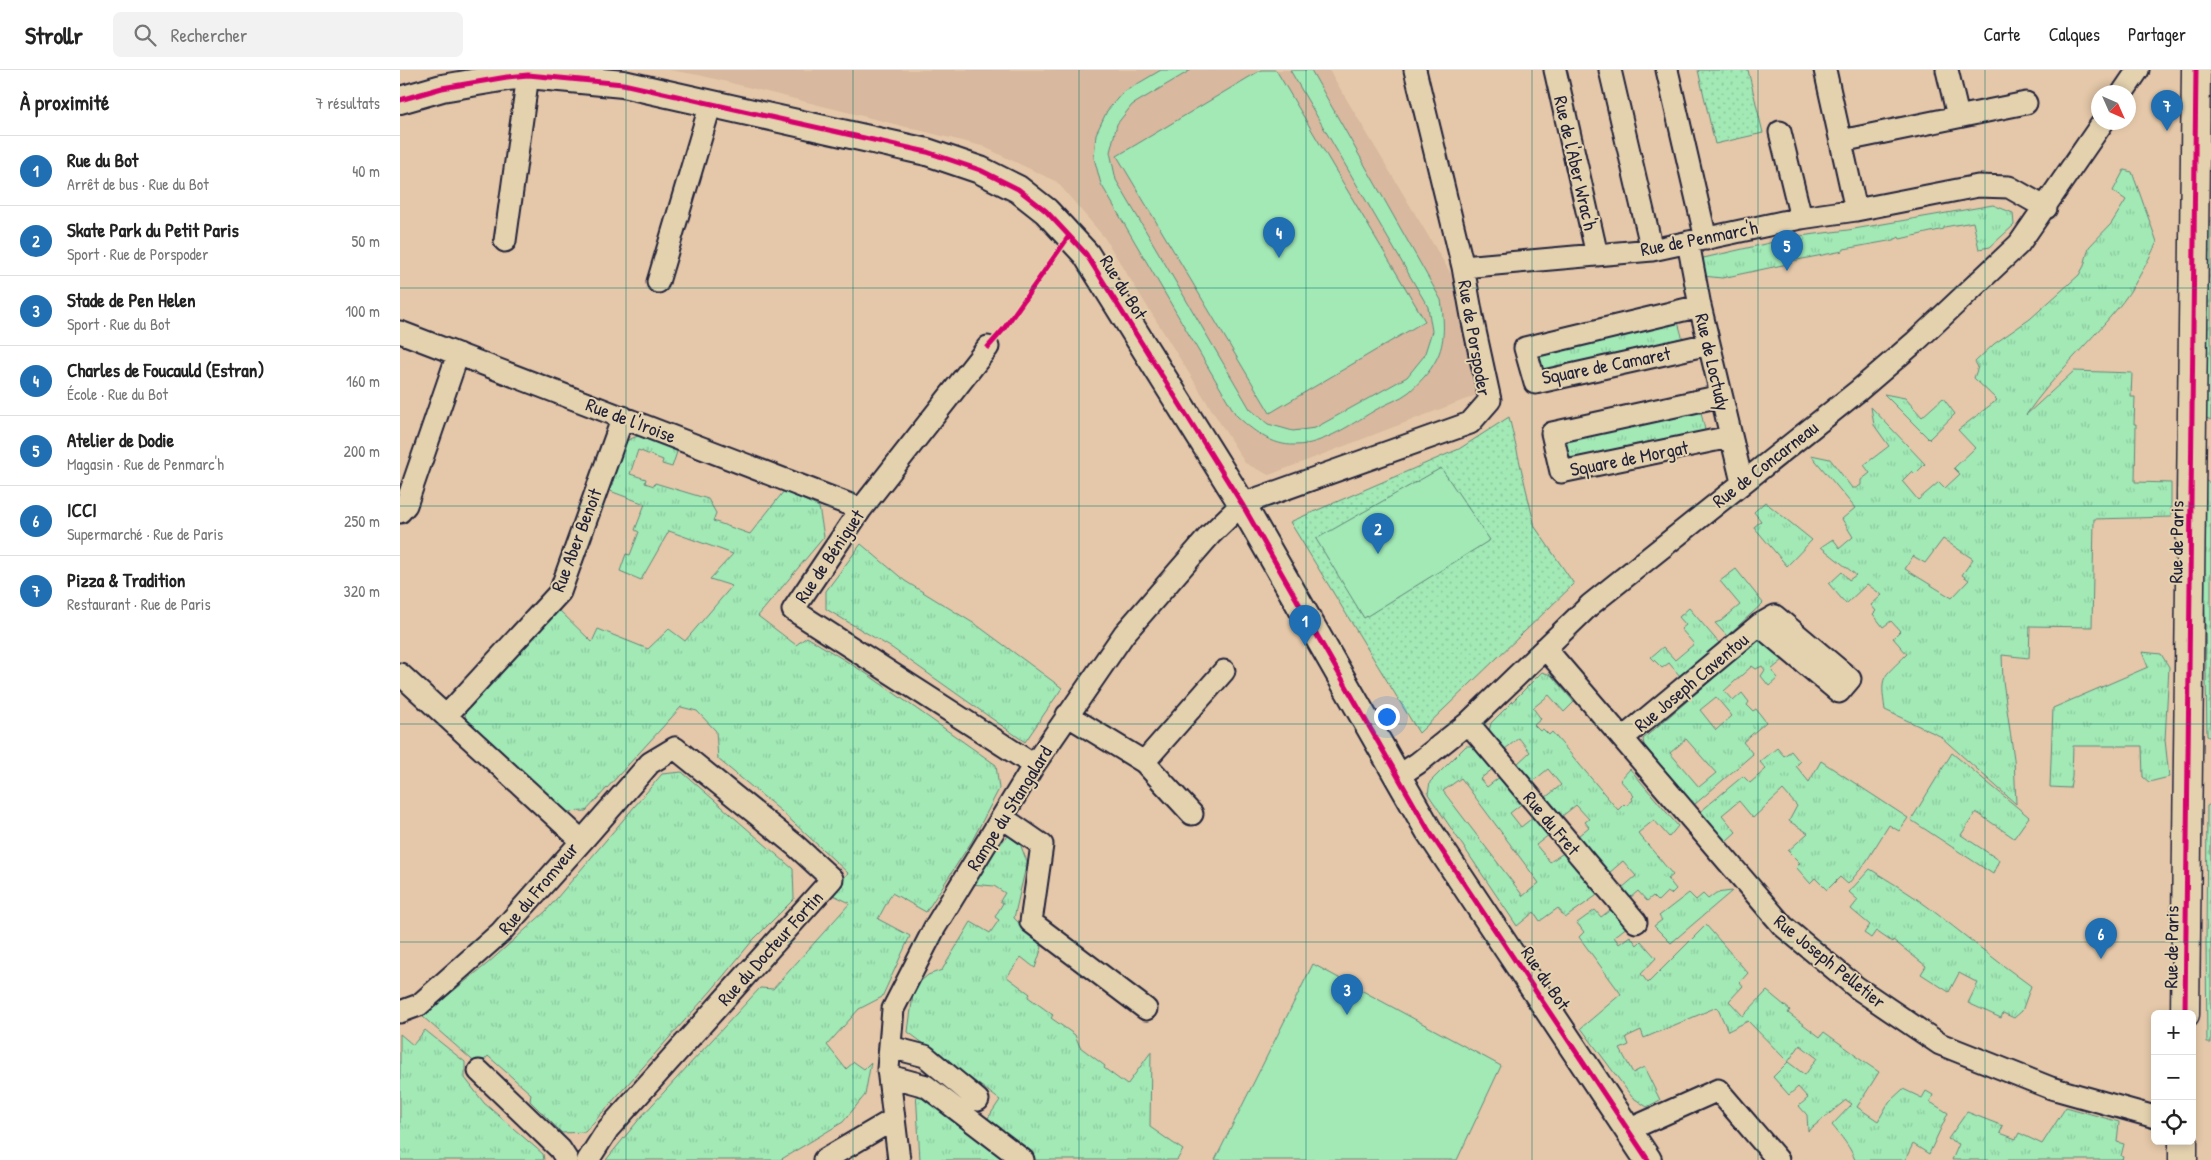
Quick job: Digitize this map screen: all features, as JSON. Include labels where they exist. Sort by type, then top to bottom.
[{"type":"main road","name":"Rue de Paris","points":[[2185,1010],[2203,138],[2196,70]]},
{"type":"main road","points":[[2183,1145],[2183,1160]]},
{"type":"street","name":"Rue de Porspoder","points":[[1242,504],[1470,423],[1490,400],[1463,267],[1415,70]]},
{"type":"street","name":"Rue de l'Aber Wrac'h","points":[[1556,70],[1597,256]]},
{"type":"street","points":[[1610,70],[1652,250]]},
{"type":"street","name":"Rue de Loctudy","points":[[1667,70],[1697,240],[1700,306],[1742,482]]},
{"type":"street","points":[[1825,70],[1856,210]]},
{"type":"street","points":[[1947,70],[1958,116]]},
{"type":"street","points":[[2128,85],[2138,70]]},
{"type":"street","points":[[505,241],[510,74]]},
{"type":"street","name":"Rue du Bot","points":[[400,100],[447,79],[510,74],[623,84],[927,152],[980,170],[1018,189],[1046,211],[1086,254],[1242,504],[1429,831],[1648,1160]]},
{"type":"street","points":[[658,282],[711,103]]},
{"type":"street","points":[[1841,141],[2026,103]]},
{"type":"street","name":"Rue de Concarneau","points":[[1397,777],[1468,724],[1590,605],[1858,391],[1915,342],[2019,244],[2046,208],[2098,130]]},
{"type":"street","points":[[1780,132],[1801,218]]},
{"type":"street","name":"Rue de Penmarc'h","points":[[1463,267],[1652,250],[1801,218],[1856,210],[1978,186],[2009,187],[2046,208]]},
{"type":"street","name":"Square de Camaret","points":[[1700,306],[1525,348],[1535,383],[1710,344]]},
{"type":"street","name":"Rue de l'Iroise","points":[[400,332],[861,508]]},
{"type":"street","name":"Rue de Béniguet","points":[[988,347],[861,508],[793,610],[1034,765]]},
{"type":"street","points":[[400,512],[406,505],[458,354]]},
{"type":"street","name":"Square de Morgat","points":[[1721,396],[1552,433],[1560,472],[1730,437]]},
{"type":"street","name":"Rue Aber Benoit","points":[[446,716],[560,592],[623,417]]},
{"type":"street","name":"Rampe du Stangalard","points":[[899,1160],[889,1076],[893,1009],[935,927],[1034,765],[1124,634],[1210,535],[1242,504]]},
{"type":"street","name":"Rue Joseph Caventou","points":[[1623,738],[1759,625]]},
{"type":"street","name":"Rue Joseph Pelletier","points":[[1545,648],[1783,926],[1856,987],[1940,1044],[2050,1088],[2151,1116]]},
{"type":"street","points":[[1144,762],[1224,671]]},
{"type":"street","name":"Rue du Fromveur","points":[[400,674],[582,841],[501,932],[419,1005],[400,1012]]},
{"type":"street","points":[[1067,715],[1144,762],[1192,814]]},
{"type":"street","name":"Rue du Fret","points":[[1468,724],[1636,922]]},
{"type":"street","name":"Rue du Docteur Fortin","points":[[582,841],[650,763],[675,748],[796,846],[832,879],[608,1129],[588,1160]]},
{"type":"street","points":[[1003,818],[1042,845],[1031,922],[1146,1009]]},
{"type":"street","points":[[890,1047],[926,1056],[978,1100]]},
{"type":"street","points":[[478,1071],[560,1149],[567,1160]]},
{"type":"street","points":[[889,1076],[926,1086],[1023,1160]]},
{"type":"street","points":[[1628,1130],[1718,1090],[1778,1160]]},
{"type":"street","points":[[824,1160],[894,1119]]},
{"type":"shaded area","points":[[669,70],[1329,70],[1454,279],[1477,395],[1269,475],[1245,463],[1104,237],[1057,182],[982,146],[699,75]]},
{"type":"green space","points":[[1161,70],[1191,70],[1132,105],[1117,124],[1110,152],[1116,180],[1250,409],[1268,424],[1293,431],[1315,428],[1407,377],[1424,356],[1432,331],[1428,307],[1290,70],[1311,70],[1441,300],[1443,338],[1439,353],[1434,364],[1409,392],[1339,432],[1306,444],[1287,445],[1270,440],[1236,415],[1101,184],[1094,158],[1096,134],[1107,111],[1122,93]]},
{"type":"green space","points":[[1261,70],[1276,70],[1425,321],[1270,413],[1117,156]]},
{"type":"green space","points":[[1698,70],[1748,70],[1763,133],[1715,144]]},
{"type":"green space","points":[[2124,170],[2132,172],[2157,242],[2139,277],[2123,302],[2047,387],[2026,415],[2074,371],[2132,373],[2131,397],[2135,397],[2134,424],[2136,424],[2135,482],[2171,483],[2171,517],[2094,519],[2092,627],[2030,626],[2029,658],[2002,655],[2003,681],[2014,759],[2016,804],[1940,736],[1885,710],[1883,683],[1892,668],[1907,654],[1893,638],[1900,631],[1891,621],[1883,627],[1873,614],[1876,611],[1871,605],[1882,595],[1867,584],[1846,604],[1829,584],[1842,572],[1849,580],[1856,575],[1821,547],[1833,539],[1840,548],[1853,537],[1842,519],[1855,508],[1811,455],[1830,459],[1852,488],[1861,485],[1861,480],[1870,473],[1864,465],[1889,446],[1874,425],[1871,407],[1925,464],[1915,474],[1912,471],[1902,481],[1918,500],[1939,482],[1945,488],[1960,474],[1954,468],[1975,448],[1958,430],[1997,400],[1974,378],[1978,367],[1975,362],[1994,344],[2030,319],[2079,275],[2084,266],[2089,247],[2111,224],[2126,200],[2113,191]],"holes":[[[1943,539],[1973,559],[1962,575],[1969,580],[1952,598],[1905,569],[1913,556],[1925,563]]]},
{"type":"green space","points":[[1993,205],[2013,213],[2014,225],[1990,247],[1979,249],[1973,222],[1944,227],[1944,229],[1900,239],[1899,237],[1894,240],[1844,249],[1843,251],[1722,278],[1703,276],[1699,259],[1800,236],[1848,230]]},
{"type":"green space","points":[[2211,217],[2211,420],[2204,417],[2206,233]]},
{"type":"green space","points":[[1678,322],[1683,340],[1544,372],[1537,350]]},
{"type":"green space","points":[[1884,394],[1905,398],[1922,417],[1943,398],[1955,414],[1929,439]]},
{"type":"green space","points":[[1700,408],[1705,430],[1684,437],[1573,464],[1559,435]]},
{"type":"green space","points":[[1509,417],[1535,527],[1574,584],[1419,733],[1290,522],[1459,449]]},
{"type":"green space","points":[[638,436],[678,449],[672,467],[662,464],[663,460],[638,450],[630,474],[646,479],[645,483],[654,486],[655,483],[708,499],[716,513],[713,521],[750,534],[784,491],[819,507],[824,537],[758,616],[796,645],[807,637],[867,674],[996,765],[999,789],[972,841],[926,912],[892,893],[878,919],[910,936],[882,997],[859,1009],[827,1045],[846,1069],[854,1062],[864,1069],[871,1062],[865,1095],[843,1122],[780,1160],[606,1160],[641,1117],[760,988],[773,989],[850,903],[831,894],[848,873],[781,811],[718,759],[716,731],[697,711],[681,707],[586,811],[564,812],[466,725],[465,711],[558,609],[592,642],[598,629],[648,649],[669,629],[685,641],[732,586],[710,579],[733,554],[669,531],[641,580],[620,571],[626,554],[630,555],[639,532],[635,530],[645,504],[610,491],[625,441]]},
{"type":"green space","points":[[1441,468],[1490,540],[1364,618],[1316,539]]},
{"type":"green space","points":[[2198,478],[2211,483],[2211,738],[2207,736],[2205,615]]},
{"type":"green space","points":[[1765,502],[1812,540],[1787,566],[1754,527],[1761,521],[1754,512]]},
{"type":"green space","points":[[861,544],[905,581],[978,626],[1062,688],[1025,742],[892,648],[826,609],[826,591]]},
{"type":"green space","points":[[1736,569],[1763,603],[1727,636],[1715,623],[1721,621],[1740,605],[1720,581]]},
{"type":"green space","points":[[1689,608],[1719,643],[1680,676],[1669,663],[1662,668],[1651,657],[1663,647],[1675,660],[1694,644],[1681,629],[1686,625],[1679,617]]},
{"type":"green space","points":[[1758,640],[1766,642],[1783,660],[1771,670],[1778,678],[1769,686],[1761,676],[1765,670],[1762,666],[1756,669],[1752,666],[1724,691],[1733,701],[1742,693],[1749,702],[1747,705],[1753,711],[1756,709],[1766,722],[1743,742],[1753,754],[1694,805],[1644,745],[1643,739]],"holes":[[[1716,697],[1732,716],[1716,730],[1700,710]],[[1686,739],[1716,773],[1699,787],[1670,753]]]},
{"type":"green space","points":[[2142,652],[2161,654],[2169,667],[2165,740],[2169,777],[2149,782],[2143,777],[2142,746],[2073,746],[2070,788],[2050,787],[2053,708],[2148,667]]},
{"type":"green space","points":[[1542,672],[1551,675],[1574,702],[1564,712],[1549,695],[1533,708],[1541,719],[1534,725],[1540,731],[1543,729],[1549,735],[1552,732],[1618,810],[1624,804],[1626,806],[1633,800],[1634,796],[1620,780],[1630,769],[1678,826],[1669,837],[1654,820],[1638,833],[1673,875],[1668,879],[1676,889],[1671,894],[1667,892],[1658,901],[1653,896],[1647,901],[1638,891],[1630,898],[1622,888],[1636,876],[1623,861],[1609,873],[1578,836],[1589,827],[1585,822],[1589,819],[1576,805],[1561,817],[1545,798],[1561,785],[1548,769],[1532,782],[1517,764],[1530,752],[1519,738],[1505,749],[1489,731],[1491,723]]},
{"type":"green space","points":[[1466,746],[1475,746],[1494,768],[1480,779],[1487,787],[1501,776],[1524,802],[1510,813],[1521,827],[1535,816],[1550,834],[1536,845],[1550,862],[1565,852],[1580,874],[1600,893],[1565,918],[1558,908],[1540,921],[1534,912],[1517,926],[1428,794],[1430,782]],"holes":[[[1461,778],[1539,883],[1523,896],[1443,791]]]},
{"type":"green space","points":[[1777,748],[1784,756],[1791,751],[1800,762],[1796,766],[1809,782],[1821,761],[1908,818],[1899,831],[1889,825],[1864,865],[1848,884],[1840,877],[1827,890],[1815,878],[1810,883],[1796,867],[1800,863],[1788,851],[1808,833],[1789,821],[1797,806],[1783,790],[1753,818],[1739,801],[1722,815],[1736,832],[1725,842],[1700,812],[1743,776],[1750,783],[1766,769],[1760,762]]},
{"type":"green space","points":[[1952,753],[2029,817],[2014,838],[1976,812],[1961,835],[1999,860],[1993,874],[1911,820]]},
{"type":"green space","points":[[682,772],[793,869],[794,899],[753,940],[711,991],[585,1132],[562,1133],[530,1101],[531,1094],[488,1056],[479,1066],[422,1016],[487,964],[546,911],[662,774]]},
{"type":"green space","points":[[2211,804],[2211,1043],[2207,1043],[2207,806]]},
{"type":"green space","points":[[1008,836],[1019,841],[1027,862],[1014,918],[1042,947],[1035,968],[1021,957],[1007,977],[1030,994],[1028,997],[1053,1015],[1051,1018],[1075,1035],[1080,1047],[1127,1085],[1151,1052],[1150,1127],[1183,1150],[1177,1160],[920,1160],[916,1091],[986,1121],[1000,1100],[908,1032],[914,987],[928,975],[942,970],[971,922],[990,933],[999,920],[995,917],[1003,903],[1000,901],[1005,893],[994,886],[971,884],[985,860]]},
{"type":"green space","points":[[1870,869],[1921,902],[2031,986],[2022,1011],[2014,1018],[2003,1013],[2001,1018],[1968,1003],[1978,983],[1959,973],[1949,992],[1921,974],[1926,966],[1893,940],[1892,942],[1876,931],[1871,938],[1864,933],[1870,925],[1851,909],[1858,900],[1849,892]]},
{"type":"green space","points":[[1732,891],[1671,943],[1654,926],[1662,920],[1659,916],[1689,893],[1696,900],[1703,894],[1708,899],[1716,893]]},
{"type":"green space","points":[[1613,908],[1628,926],[1614,937],[1619,944],[1630,936],[1637,945],[1641,941],[1656,958],[1641,974],[1648,983],[1706,925],[1748,973],[1740,982],[1743,986],[1729,1001],[1743,1016],[1767,991],[1790,1010],[1788,1013],[1820,1037],[1824,1032],[1879,1072],[1857,1107],[1878,1121],[1889,1102],[1903,1089],[1922,1098],[1926,1091],[1933,1095],[1930,1102],[1948,1113],[1929,1154],[1913,1144],[1905,1160],[1855,1160],[1832,1125],[1852,1104],[1846,1100],[1808,1131],[1807,1115],[1799,1106],[1808,1098],[1798,1087],[1789,1095],[1773,1077],[1788,1062],[1748,1021],[1728,1031],[1717,1007],[1644,1038],[1641,1030],[1626,1037],[1629,1045],[1620,1049],[1633,1073],[1644,1067],[1660,1100],[1647,1107],[1632,1097],[1581,1028],[1621,994],[1579,937],[1584,932],[1577,923],[1595,910],[1601,917]],"holes":[[[1800,1045],[1817,1058],[1805,1075],[1788,1062]]]},
{"type":"green space","points":[[1313,964],[1501,1066],[1457,1160],[1215,1160]]},
{"type":"green space","points":[[425,1030],[465,1062],[465,1078],[484,1103],[543,1154],[544,1160],[400,1160],[400,1034],[413,1045]]},
{"type":"green space","points":[[2066,1107],[2119,1122],[2117,1142],[2124,1144],[2122,1160],[1952,1160],[1959,1144],[1948,1139],[1967,1112],[2003,1126],[2000,1133],[2016,1139],[2019,1133],[2042,1144]]},
{"type":"cycle path","points":[[2185,1010],[2196,70]]},
{"type":"cycle path","points":[[400,100],[442,88],[528,75],[623,84],[927,152],[980,170],[1018,189],[1046,211],[1086,254],[1242,504],[1429,831],[1648,1160]]},
{"type":"cycle path","points":[[988,347],[1003,330],[1069,236]]},
{"type":"place","name":"Pizza & Tradition","points":[[2167,131]]},
{"type":"place","name":"Charles de Foucauld (Estran)","points":[[1279,258]]},
{"type":"place","name":"Atelier de Dodie","points":[[1787,271]]},
{"type":"place","name":"Skate Park du Petit Paris","points":[[1378,554]]},
{"type":"place","name":"Rue du Bot","points":[[1305,646]]},
{"type":"place","name":"ICCI","points":[[2101,959]]},
{"type":"place","name":"Stade de Pen Helen","points":[[1347,1015]]}]
